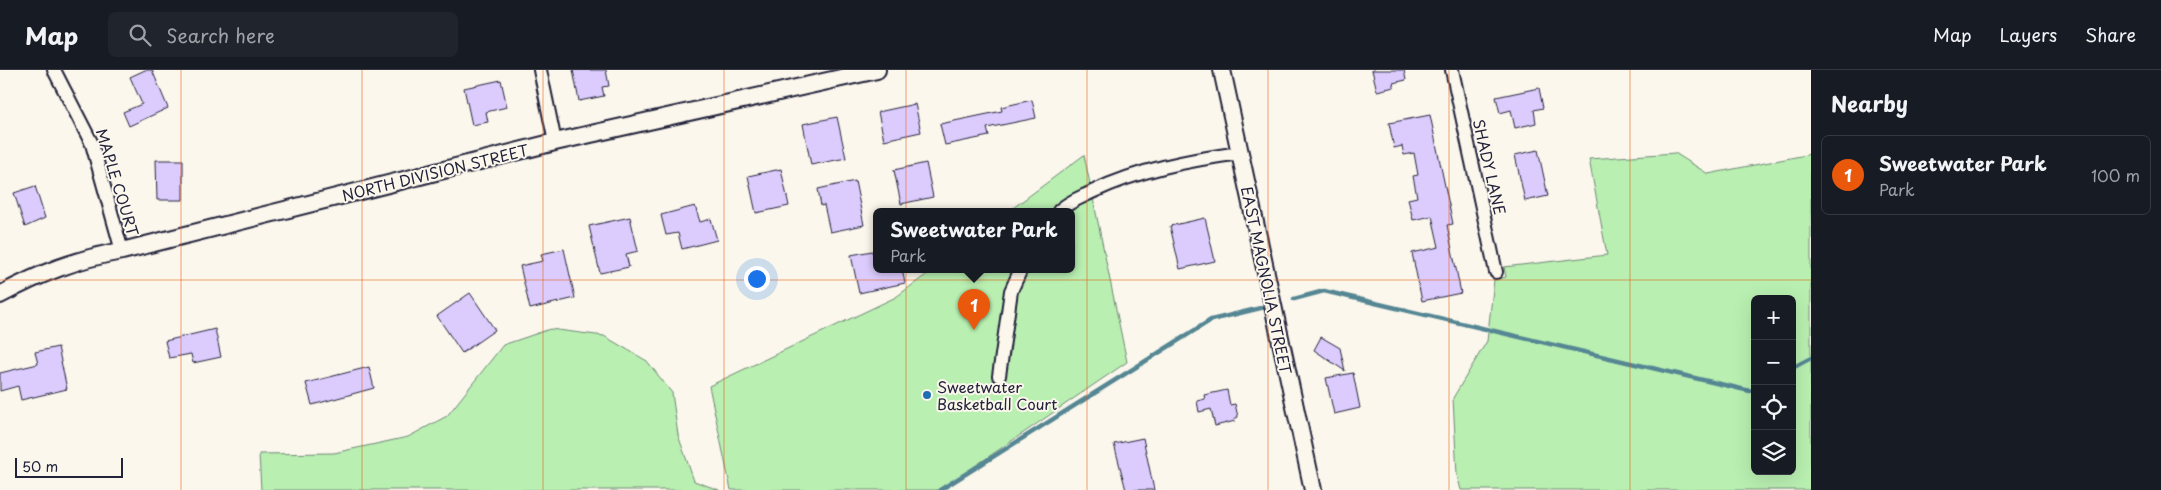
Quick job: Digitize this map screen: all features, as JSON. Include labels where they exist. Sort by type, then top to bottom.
[{"type":"street","name":"MAPLE COURT","points":[[54,70],[92,144],[122,250]]},
{"type":"street","points":[[540,70],[555,142]]},
{"type":"street","name":"NORTH DIVISION STREET","points":[[0,296],[29,279],[87,257],[122,250],[555,142],[877,70]]},
{"type":"street","name":"EAST MAGNOLIA STREET","points":[[1222,70],[1313,490]]},
{"type":"street","name":"SHADY LANE","points":[[1452,70],[1496,272]]},
{"type":"street","points":[[1062,208],[1066,204],[1114,182],[1195,159],[1240,153]]},
{"type":"street","points":[[998,376],[1011,291],[1019,273]]},
{"type":"green space","points":[[1675,153],[1708,174],[1811,154],[1811,490],[1461,490],[1457,475],[1453,398],[1487,341],[1494,280],[1506,277],[1504,267],[1607,255],[1589,159]]},
{"type":"green space","points":[[1084,155],[1127,362],[940,490],[731,490],[709,386],[896,297],[929,273],[1075,273],[1075,208],[1013,208]]},
{"type":"green space","points":[[550,329],[604,336],[647,361],[672,393],[678,435],[694,481],[719,490],[261,490],[259,454],[334,453],[408,437],[447,416],[503,345]]},
{"type":"building","points":[[145,70],[152,70],[168,108],[129,126],[123,112],[142,104],[130,77]]},
{"type":"building","points":[[573,70],[606,70],[609,86],[602,87],[604,96],[579,101]]},
{"type":"building","points":[[1372,70],[1404,70],[1406,80],[1393,83],[1394,87],[1377,91]]},
{"type":"building","points":[[501,80],[507,107],[486,112],[488,122],[472,125],[464,88]]},
{"type":"building","points":[[1539,88],[1543,108],[1534,110],[1536,123],[1515,128],[1511,110],[1500,113],[1496,97]]},
{"type":"building","points":[[1032,100],[1036,118],[987,128],[989,136],[945,145],[940,124],[1002,111],[1001,107]]},
{"type":"building","points":[[915,104],[921,132],[884,140],[878,112]]},
{"type":"building","points":[[1430,115],[1453,224],[1447,225],[1461,293],[1422,301],[1412,253],[1439,247],[1432,216],[1413,220],[1408,199],[1417,197],[1413,176],[1418,175],[1414,153],[1404,155],[1402,146],[1394,148],[1389,123]]},
{"type":"building","points":[[837,117],[846,158],[811,165],[803,124]]},
{"type":"building","points":[[1538,150],[1548,196],[1525,201],[1515,155]]},
{"type":"building","points":[[156,160],[183,160],[183,200],[157,200]]},
{"type":"building","points":[[926,163],[933,197],[901,204],[894,170]]},
{"type":"building","points":[[781,169],[789,206],[756,213],[748,176]]},
{"type":"building","points":[[855,181],[864,225],[830,232],[824,205],[821,206],[818,189]]},
{"type":"building","points":[[35,186],[45,218],[25,227],[14,193]]},
{"type":"building","points":[[695,206],[700,222],[711,219],[717,240],[682,249],[678,233],[666,235],[661,215]]},
{"type":"building","points":[[630,217],[638,251],[626,254],[629,267],[600,273],[589,226]]},
{"type":"building","points":[[1205,218],[1215,261],[1180,269],[1170,226]]},
{"type":"building","points":[[564,249],[575,298],[530,309],[520,266],[543,261],[541,254]]},
{"type":"building","points":[[872,251],[873,273],[903,273],[905,283],[859,293],[851,255]]},
{"type":"building","points":[[470,293],[495,330],[462,353],[437,316]]},
{"type":"building","points":[[215,329],[221,357],[193,363],[191,354],[169,358],[165,341]]},
{"type":"building","points":[[1321,337],[1340,348],[1345,371],[1314,350]]},
{"type":"building","points":[[58,347],[67,389],[21,400],[18,386],[0,391],[0,373],[38,364],[35,352]]},
{"type":"building","points":[[369,367],[374,388],[312,405],[306,383]]},
{"type":"building","points":[[1353,373],[1360,408],[1334,414],[1326,378]]},
{"type":"building","points":[[1227,390],[1230,405],[1235,404],[1238,417],[1234,419],[1235,421],[1215,426],[1211,409],[1199,412],[1197,401],[1205,399],[1204,395]]},
{"type":"building","points":[[1143,438],[1154,490],[1126,490],[1114,444]]},
{"type":"waterway","points":[[1294,299],[1324,291],[1751,391]]},
{"type":"waterway","points":[[940,490],[1211,320],[1269,306]]},
{"type":"waterway","points":[[1796,366],[1811,358]]},
{"type":"place","name":"Sweetwater Park","points":[[974,330]]},
{"type":"place","name":"Sweetwater Basketball Court","points":[[927,395]]}]
